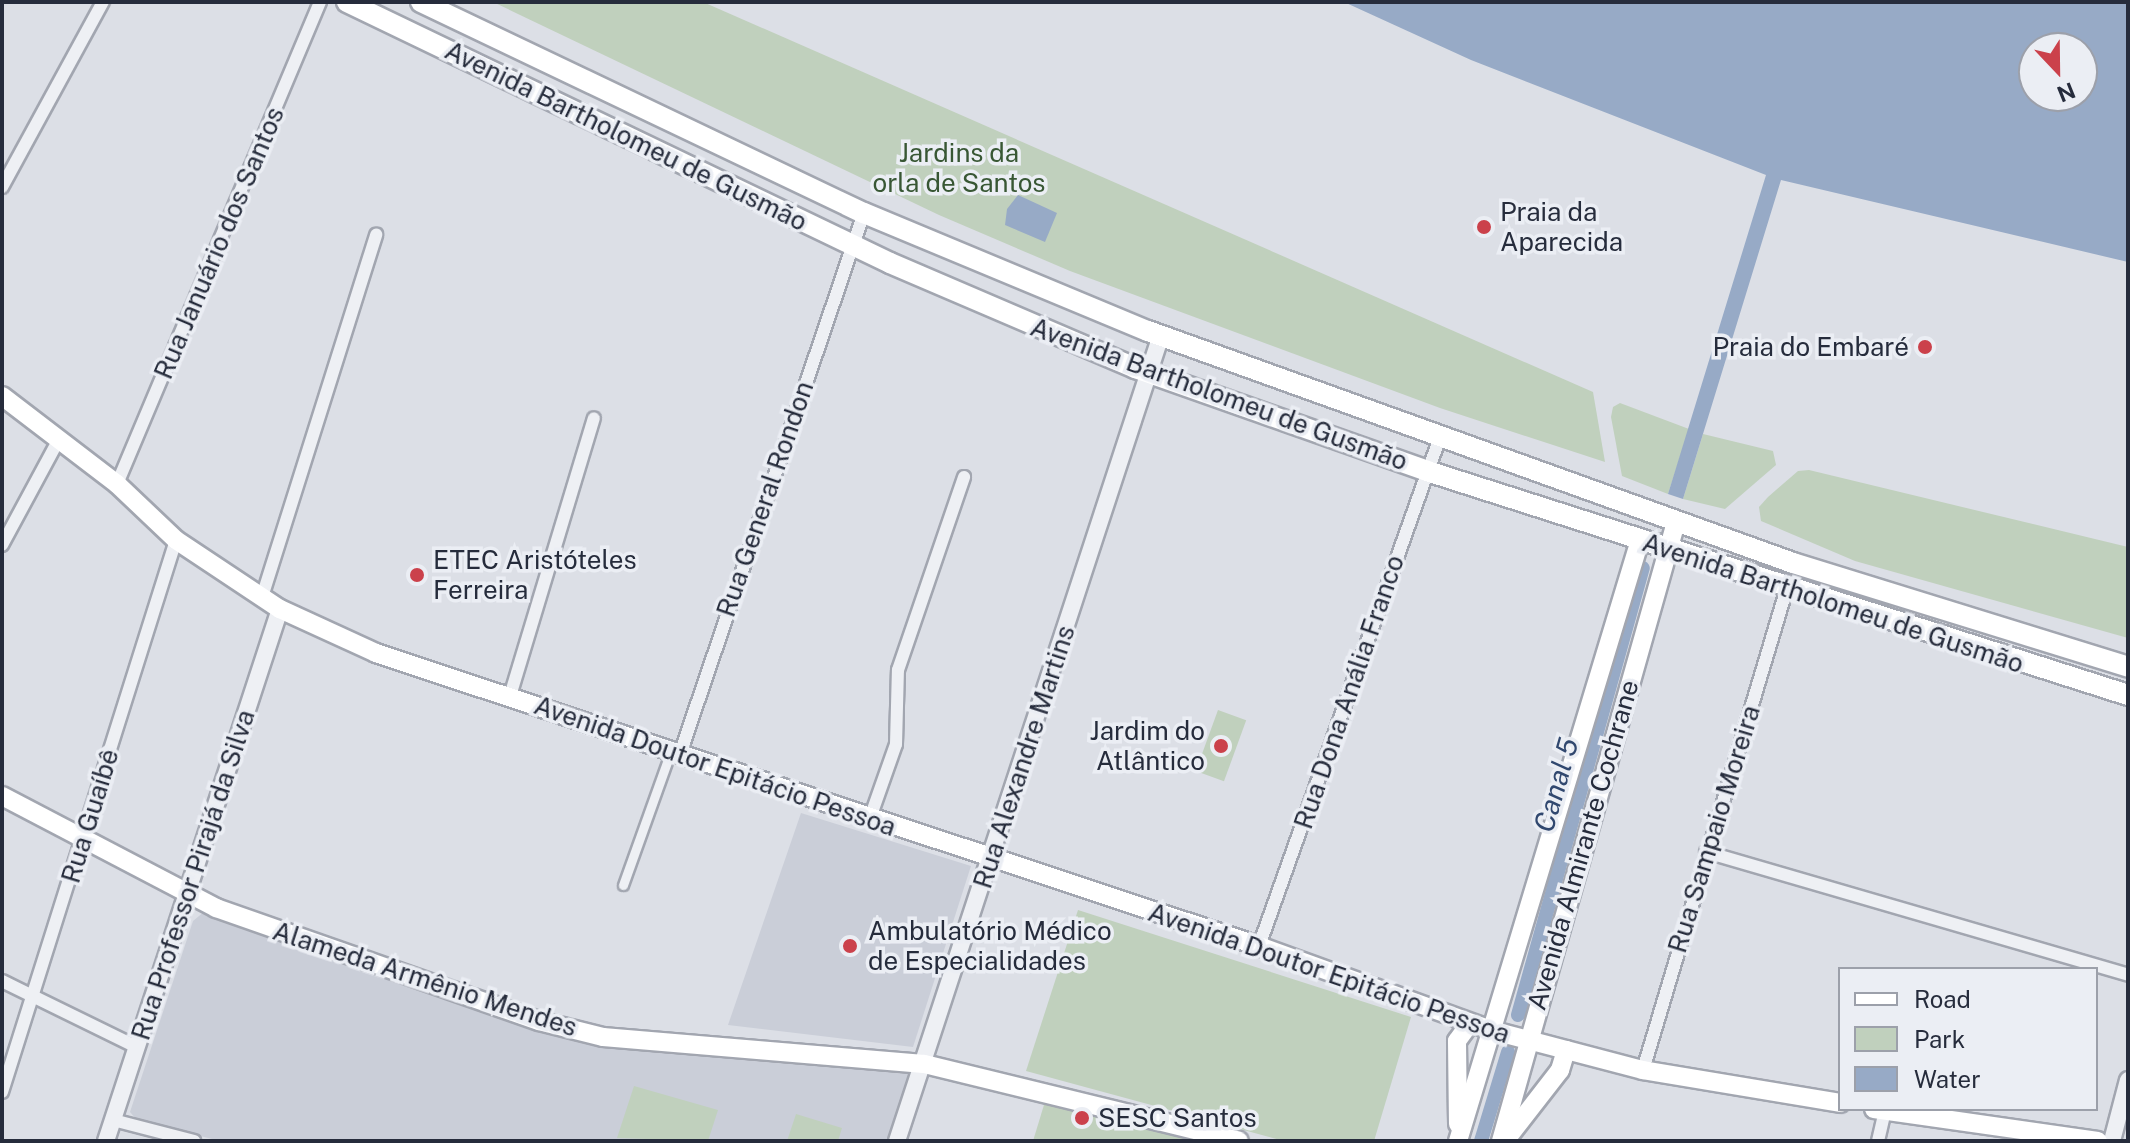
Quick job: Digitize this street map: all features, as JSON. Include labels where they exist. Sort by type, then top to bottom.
[{"type":"main road","name":"Avenida Bartholomeu de Gusmão","points":[[347,2],[851,244],[1149,372],[1427,471],[2128,695]]},
{"type":"main road","name":"Avenida Bartholomeu de Gusmão","points":[[421,2],[864,213],[1161,335],[1850,582],[2128,667]]},
{"type":"main road","name":"Avenida Doutor Epitácio Pessoa","points":[[2,396],[117,484],[176,540],[280,609],[376,653],[1259,946],[1512,1036],[1643,1070],[1838,1103]]},
{"type":"main road","name":"Avenida Almirante Cochrane","points":[[1458,1141],[1512,1036],[1676,522]]},
{"type":"main road","name":"Avenida Almirante Cochrane","points":[[1503,1141],[1512,1036],[1640,540]]},
{"type":"main road","name":"Alameda Armênio Mendes","points":[[2,796],[186,893],[367,963],[603,1037],[924,1064],[1239,1141]]},
{"type":"main road","points":[[1458,1141],[1457,1041],[1470,1023]]},
{"type":"main road","points":[[1503,1141],[1560,1070],[1566,1050]]},
{"type":"main road","points":[[1887,1111],[2098,1141]]},
{"type":"street","points":[[2,187],[103,2]]},
{"type":"street","name":"Rua Januário dos Santos","points":[[117,484],[320,2]]},
{"type":"street","name":"Rua General Rondon","points":[[675,752],[864,213]]},
{"type":"street","points":[[262,597],[376,235]]},
{"type":"street","name":"Rua Alexandre Martins","points":[[897,1141],[993,859],[1161,335]]},
{"type":"street","name":"Avenida Doutor Epitácio Pessoa","points":[[510,696],[594,418]]},
{"type":"street","name":"Rua Dona Anália Franco","points":[[1259,946],[1440,437]]},
{"type":"street","points":[[2,545],[59,439]]},
{"type":"street","points":[[870,818],[896,744],[898,670],[964,477]]},
{"type":"street","name":"Rua Guaíbê","points":[[2,1092],[176,540]]},
{"type":"street","name":"Rua Sampaio Moreira","points":[[1643,1070],[1787,588]]},
{"type":"street","name":"Rua Professor Pirajá da Silva","points":[[106,1141],[280,609]]},
{"type":"street","points":[[623,885],[675,752]]},
{"type":"street","points":[[1706,852],[2128,975]]},
{"type":"street","points":[[2,981],[137,1047]]},
{"type":"street","points":[[2112,1141],[2128,1080]]},
{"type":"street","points":[[1878,1141],[1880,1111]]},
{"type":"street","points":[[113,1120],[194,1141]]},
{"type":"shaded area","name":"Ambulatório Médico de Especialidades","points":[[801,813],[971,866],[913,1047],[728,1025]]},
{"type":"shaded area","points":[[205,911],[355,967],[609,1044],[910,1069],[896,1141],[220,1141],[137,1120],[130,1112],[193,921]]},
{"type":"green space","name":"Jardins da orla de Santos","points":[[493,2],[703,2],[1593,392],[1605,462],[1440,408],[1070,271],[939,215]]},
{"type":"green space","points":[[1620,403],[1689,429],[1668,494],[1622,476],[1611,417],[1613,407]]},
{"type":"green space","points":[[1703,434],[1773,451],[1776,465],[1725,509],[1683,499]]},
{"type":"green space","points":[[1809,470],[2128,547],[2128,638],[1855,561],[1761,521],[1759,507],[1768,497],[1798,471]]},
{"type":"green space","name":"Jardim do Atlântico","points":[[1218,710],[1246,720],[1224,781],[1196,771]]},
{"type":"green space","points":[[1078,910],[1411,1017],[1374,1141],[1284,1141],[1026,1071]]},
{"type":"green space","points":[[634,1086],[718,1110],[708,1141],[617,1138]]},
{"type":"green space","name":"SESC Santos","points":[[1047,1095],[1204,1141],[1033,1141]]},
{"type":"green space","points":[[796,1114],[842,1128],[838,1141],[787,1141]]},
{"type":"water","points":[[1344,2],[2128,2],[2128,262],[1781,180],[1683,499],[1668,494],[1766,175],[1471,60]]},
{"type":"water","points":[[1018,195],[1057,213],[1045,242],[1005,225],[1007,209]]},
{"type":"waterway","name":"Canal 5","points":[[1518,1015],[1643,568]]},
{"type":"waterway","name":"Canal 5","points":[[1481,1141],[1508,1052]]},
{"type":"place","name":"Praia da Aparecida","points":[[1484,227]]},
{"type":"place","name":"Praia do Embaré","points":[[1925,347]]},
{"type":"place","name":"ETEC Aristóteles Ferreira","points":[[417,575]]},
{"type":"place","name":"Jardim do Atlântico","points":[[1221,746]]},
{"type":"place","name":"Ambulatório Médico de Especialidades","points":[[850,946]]},
{"type":"place","name":"SESC Santos","points":[[1082,1118]]}]
